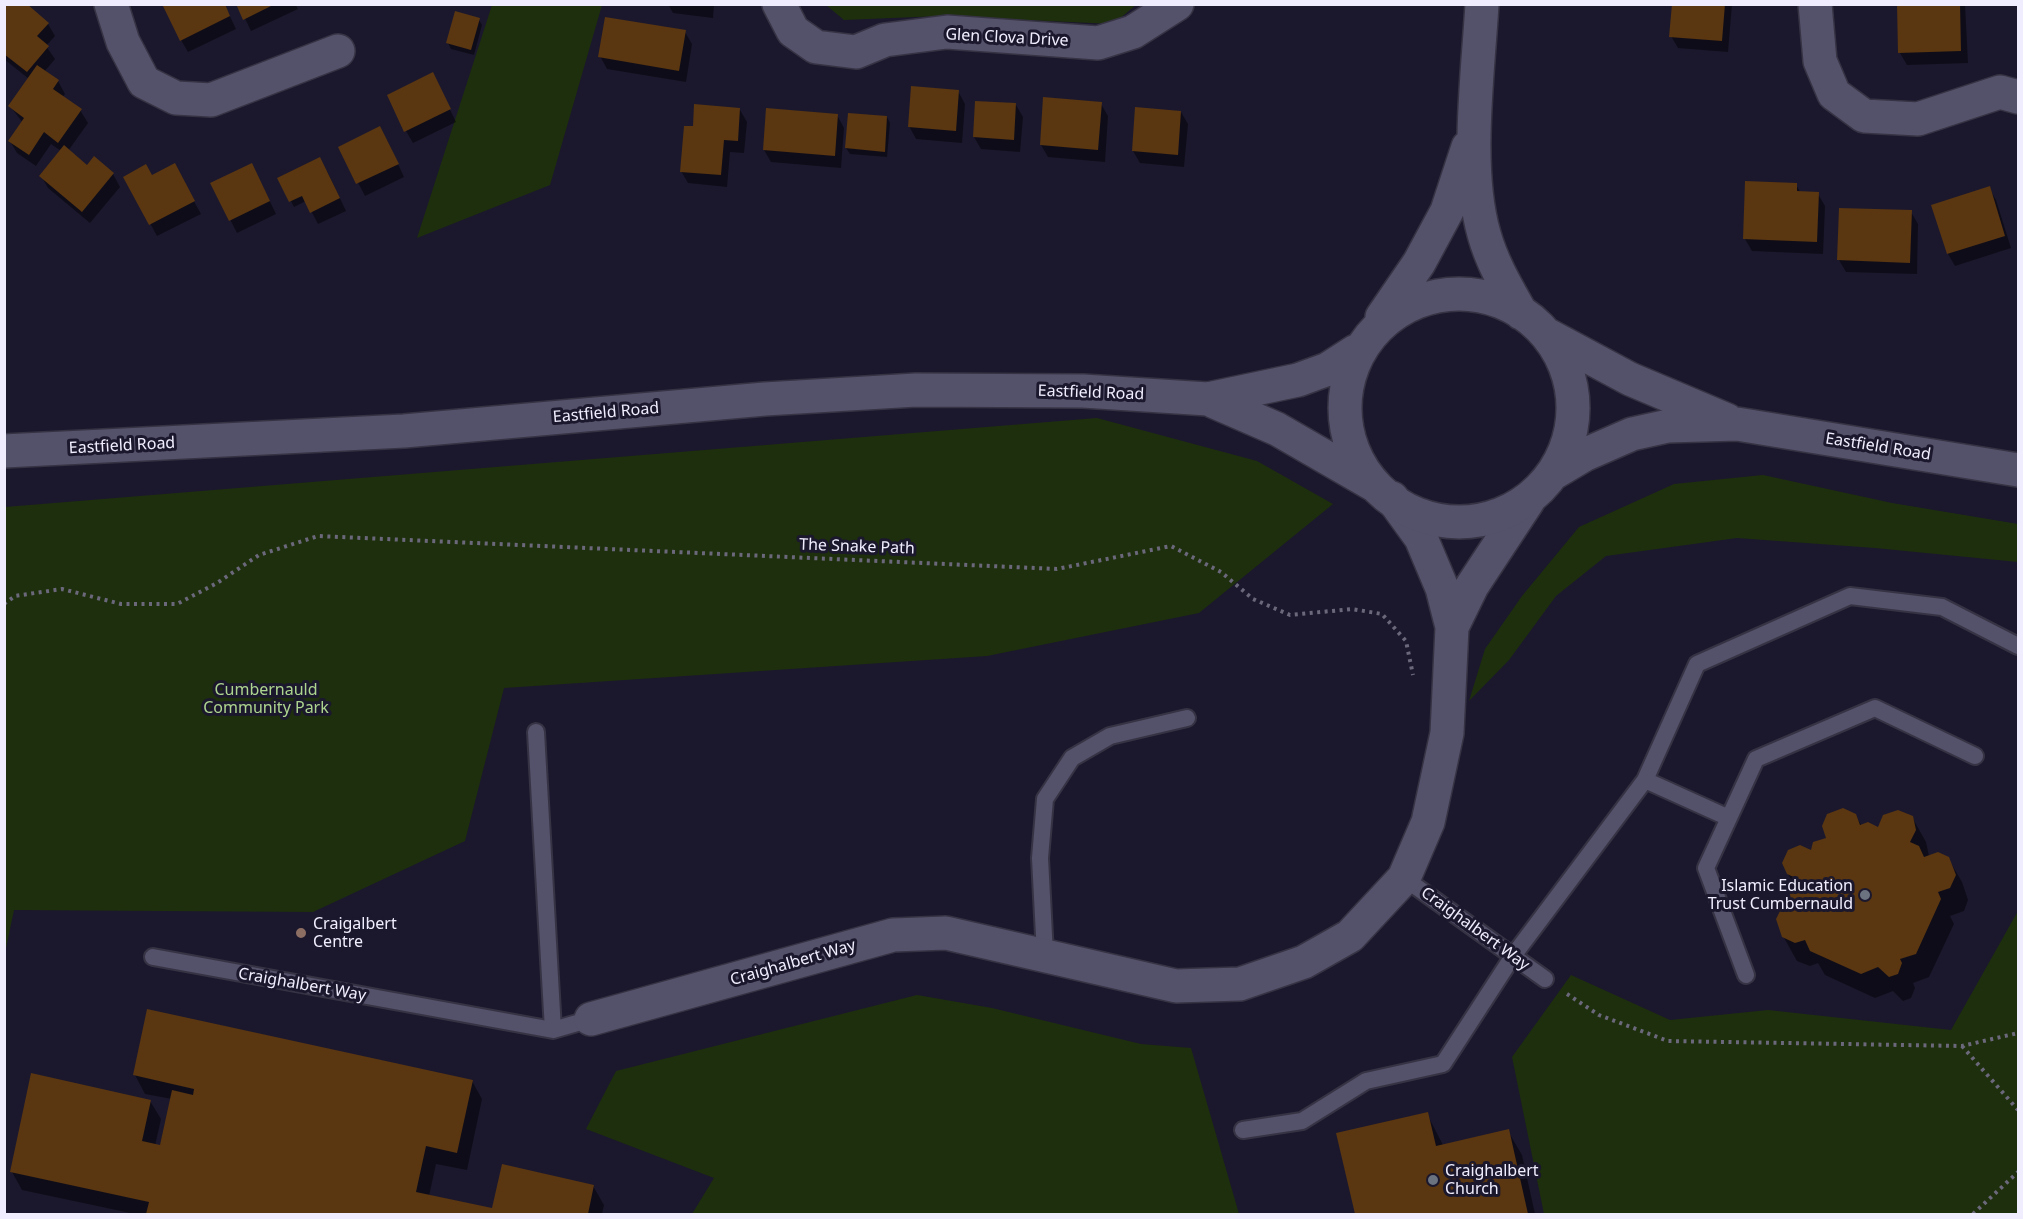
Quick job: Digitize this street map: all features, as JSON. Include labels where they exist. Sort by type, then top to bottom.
[{"type":"street","points":[[111,4],[123,42],[144,82],[176,98],[211,100],[338,51]]},
{"type":"street","name":"Glen Clova Drive","points":[[779,4],[793,31],[816,48],[856,52],[885,40],[947,32],[1098,43],[1133,32],[1177,4]]},
{"type":"street","points":[[1482,4],[1474,129],[1476,181],[1483,232],[1491,257],[1529,321],[1552,343],[1569,375],[1574,410],[1568,446],[1552,474],[1528,501]]},
{"type":"street","points":[[1815,4],[1820,61],[1834,94],[1864,116],[1918,119],[2000,92],[2019,98]]},
{"type":"street","points":[[1365,339],[1419,263],[1447,211],[1474,129]]},
{"type":"street","name":"Eastfield Road","points":[[4,451],[404,431],[754,400],[916,390],[1083,391],[1208,399],[1298,380],[1328,369],[1396,310],[1427,295],[1462,293],[1490,300],[1630,379],[1737,424]]},
{"type":"street","name":"Craighalbert Way","points":[[591,1019],[893,935],[946,933],[1176,986],[1240,984],[1304,962],[1350,936],[1404,878],[1428,822],[1447,733],[1452,627],[1442,588],[1421,538],[1364,467],[1348,437],[1345,414],[1347,388],[1365,339]]},
{"type":"street","name":"Eastfield Road","points":[[1208,399],[1277,429],[1428,520],[1462,524],[1496,518],[1528,501]]},
{"type":"street","name":"Eastfield Road","points":[[1552,474],[1584,455],[1632,434],[1668,426],[1737,424],[2019,470]]},
{"type":"street","name":"Craighalbert Way","points":[[1452,627],[1472,586],[1528,501]]},
{"type":"lane","points":[[1243,1130],[1302,1121],[1366,1081],[1443,1064],[1513,956],[1646,780],[1697,664],[1850,596],[1942,607],[2019,646]]},
{"type":"lane","points":[[1746,975],[1706,868],[1756,759],[1875,708],[1975,756]]},
{"type":"lane","points":[[1045,955],[1040,858],[1045,799],[1072,758],[1110,736],[1187,718]]},
{"type":"lane","points":[[536,732],[553,1030]]},
{"type":"lane","points":[[1646,780],[1729,818]]},
{"type":"lane","name":"Craighalbert Way","points":[[1404,878],[1545,979]]},
{"type":"lane","name":"Craighalbert Way","points":[[153,957],[553,1030],[591,1019]]},
{"type":"path","name":"The Snake Path","points":[[4,604],[15,596],[62,589],[122,604],[177,604],[217,583],[259,555],[318,536],[1057,569],[1171,546],[1221,572],[1253,599],[1290,615],[1352,609],[1382,614],[1406,641],[1414,681]]},
{"type":"path","points":[[1545,979],[1599,1015],[1668,1041],[1962,1046],[2019,1033]]},
{"type":"path","points":[[1962,1046],[2019,1110]]},
{"type":"path","points":[[1973,1215],[2019,1172]]},
{"type":"green space","points":[[492,5],[602,5],[550,185],[417,238]]},
{"type":"green space","points":[[826,5],[1136,5],[1113,24],[940,16],[844,20]]},
{"type":"green space","name":"Cumbernauld Community Park","points":[[1097,418],[1257,461],[1333,504],[1199,613],[987,656],[504,688],[465,841],[313,912],[14,910],[5,953],[5,507]]},
{"type":"green space","points":[[1763,475],[1892,503],[2018,524],[2018,562],[1737,538],[1606,556],[1556,596],[1509,660],[1469,701],[1485,649],[1522,596],[1579,527],[1674,484]]},
{"type":"green space","points":[[2018,911],[2018,1214],[1544,1214],[1512,1057],[1571,975],[1670,1020],[1768,1010],[1951,1030]]},
{"type":"green space","points":[[917,995],[992,1008],[1141,1044],[1191,1048],[1239,1214],[692,1214],[714,1178],[586,1129],[616,1071]]},
{"type":"building","points":[[6,4],[27,4],[49,23],[37,36],[49,46],[27,72],[4,54]]},
{"type":"building","points":[[162,4],[225,4],[230,16],[180,41]]},
{"type":"building","points":[[236,4],[275,4],[243,20]]},
{"type":"building","points":[[1672,4],[1725,4],[1722,41],[1669,37]]},
{"type":"building","points":[[1897,4],[1960,4],[1961,51],[1898,53]]},
{"type":"building","points":[[455,11],[480,18],[471,50],[446,43]]},
{"type":"building","points":[[605,17],[686,30],[679,71],[598,57]]},
{"type":"building","points":[[37,65],[59,80],[53,89],[82,109],[58,143],[44,132],[29,155],[8,141],[24,118],[8,106]]},
{"type":"building","points":[[433,72],[451,109],[404,132],[387,95]]},
{"type":"building","points":[[911,86],[959,90],[956,131],[908,127]]},
{"type":"building","points":[[1043,97],[1102,102],[1098,150],[1040,145]]},
{"type":"building","points":[[975,101],[1016,103],[1014,140],[973,137]]},
{"type":"building","points":[[694,104],[740,108],[738,141],[724,140],[721,175],[680,172],[684,126],[693,126]]},
{"type":"building","points":[[1135,107],[1181,111],[1178,155],[1132,151]]},
{"type":"building","points":[[766,108],[838,114],[835,156],[763,150]]},
{"type":"building","points":[[848,113],[887,116],[885,152],[845,148]]},
{"type":"building","points":[[380,126],[399,164],[356,184],[338,147]]},
{"type":"building","points":[[64,145],[87,165],[94,156],[114,173],[82,212],[39,176]]},
{"type":"building","points":[[320,157],[340,198],[310,213],[302,196],[289,202],[277,178]]},
{"type":"building","points":[[175,163],[195,201],[149,225],[123,177],[146,164],[152,175]]},
{"type":"building","points":[[252,163],[270,201],[229,221],[210,183]]},
{"type":"building","points":[[1745,181],[1797,183],[1797,191],[1819,192],[1817,242],[1743,239]]},
{"type":"building","points":[[1990,186],[2005,236],[1947,254],[1931,205]]},
{"type":"building","points":[[1839,208],[1912,210],[1910,263],[1837,260]]},
{"type":"building","name":"Islamic Education Trust Cumbernauld","points":[[1843,808],[1856,814],[1860,825],[1868,822],[1878,827],[1883,815],[1898,810],[1913,816],[1916,830],[1910,842],[1919,846],[1924,857],[1938,852],[1949,857],[1956,875],[1950,888],[1938,892],[1941,899],[1916,954],[1900,959],[1902,963],[1898,974],[1889,977],[1878,967],[1861,974],[1810,951],[1805,940],[1795,943],[1782,937],[1776,919],[1782,907],[1791,904],[1788,898],[1798,879],[1787,874],[1782,863],[1788,850],[1800,845],[1811,850],[1813,842],[1826,838],[1822,826],[1827,814]]},
{"type":"building","points":[[147,1009],[473,1080],[457,1153],[426,1146],[416,1192],[492,1208],[502,1164],[594,1185],[588,1214],[146,1214],[149,1202],[10,1172],[31,1073],[151,1100],[142,1141],[160,1145],[172,1090],[193,1095],[194,1089],[133,1075]]},
{"type":"building","name":"Craighalbert Church","points":[[1428,1112],[1436,1146],[1509,1129],[1528,1214],[1355,1214],[1336,1133]]},
{"type":"place","name":"Islamic Education Trust Cumbernauld","points":[[1865,895]]},
{"type":"place","name":"Craigalbert Centre","points":[[301,933]]},
{"type":"place","name":"Craighalbert Church","points":[[1433,1180]]}]
